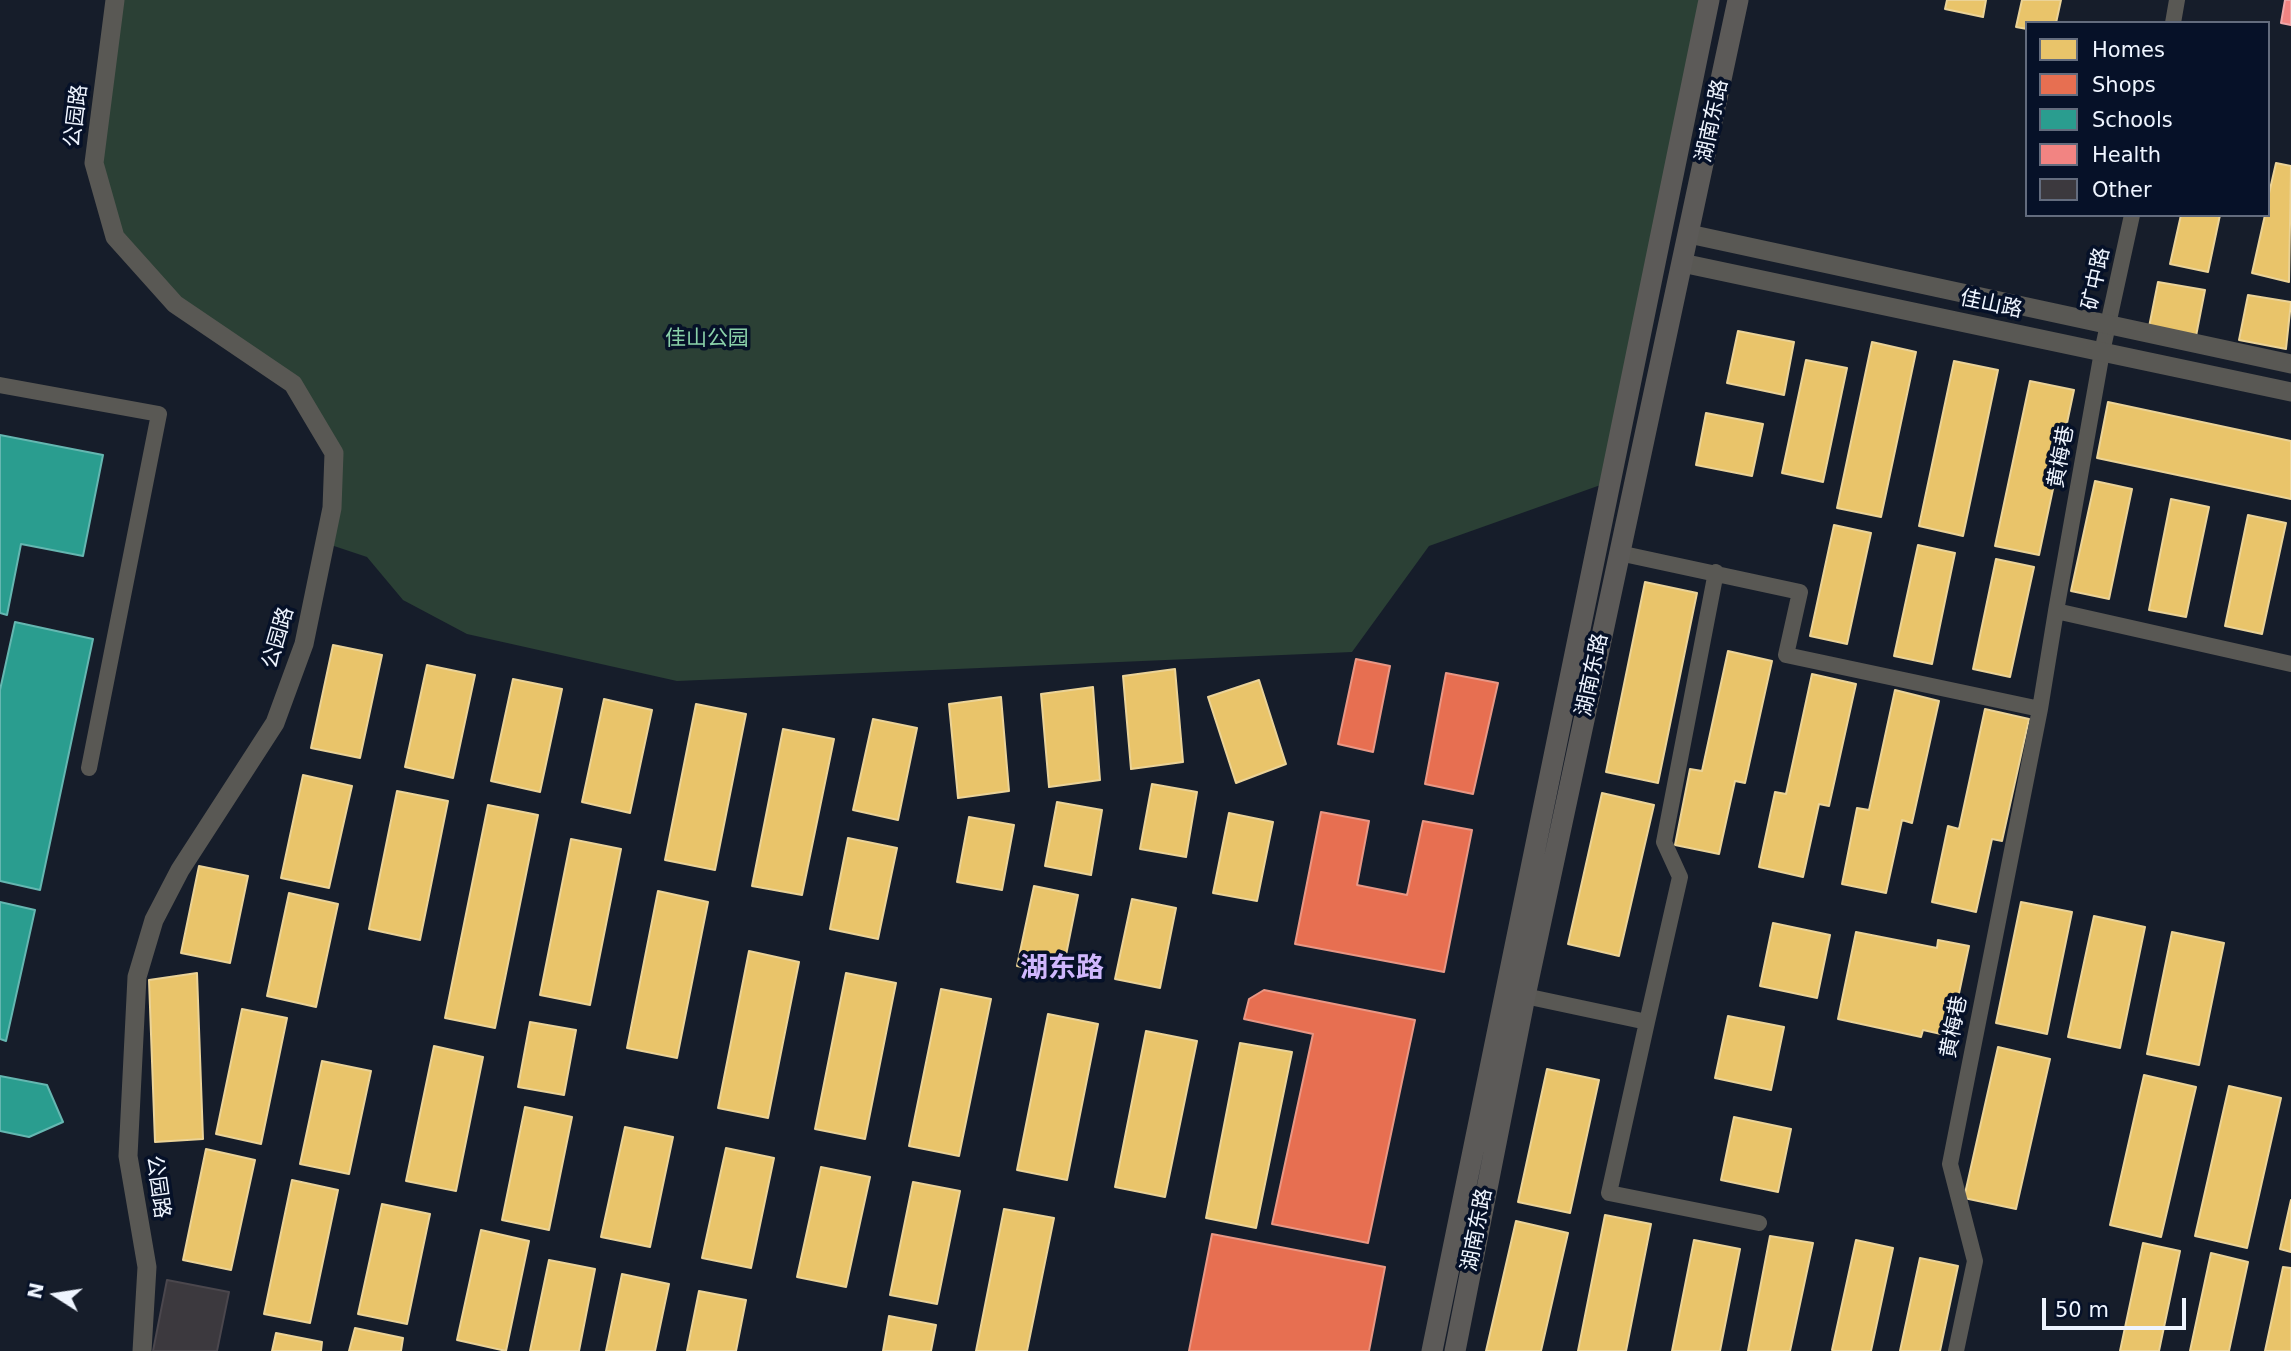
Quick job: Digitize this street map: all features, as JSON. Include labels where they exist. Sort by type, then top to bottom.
[{"type":"main road","points":[[1432,1351],[1709,0]]},
{"type":"main road","name":"湖南东路","points":[[1455,1351],[1525,996],[1738,0]]},
{"type":"street","name":"公园路","points":[[115,0],[94,163],[115,237],[175,304],[292,384],[334,453],[332,508],[304,644],[275,723],[180,870],[154,920],[136,976],[128,1156],[147,1267],[142,1351]]},
{"type":"street","points":[[2172,21],[2177,0]]},
{"type":"street","name":"矿中路","points":[[2102,352],[2132,217]]},
{"type":"street","name":"佳山路","points":[[1689,234],[2291,364]]},
{"type":"street","name":"佳山路","points":[[1682,263],[2291,393]]},
{"type":"street","name":"黄梅巷","points":[[1956,1351],[1975,1261],[1959,1209],[1950,1164],[2040,709],[2102,352]]},
{"type":"street","points":[[0,385],[159,414],[89,768]]},
{"type":"street","points":[[1619,553],[1800,592],[1786,655],[2040,709]]},
{"type":"street","points":[[1716,572],[1664,842],[1680,877],[1609,1193],[1759,1223]]},
{"type":"street","points":[[2056,611],[2291,664]]},
{"type":"street","points":[[1525,996],[1647,1022]]},
{"type":"green space","name":"佳山公园","points":[[115,0],[1709,0],[1609,482],[1429,546],[1352,652],[677,681],[467,634],[403,600],[367,557],[325,543],[335,452],[294,384],[175,303],[116,237],[95,164]]},
{"type":"building: Homes","points":[[1947,0],[1986,0],[1983,17],[1945,9]]},
{"type":"building: Homes","points":[[2022,0],[2061,0],[2056,21],[2025,21],[2025,29],[2016,27]]},
{"type":"building: Homes","points":[[2276,163],[2291,166],[2289,282],[2252,273],[2265,217],[2270,217],[2270,189]]},
{"type":"building: Homes","points":[[2181,217],[2220,217],[2208,272],[2170,264]]},
{"type":"building: Homes","points":[[2158,282],[2205,290],[2196,336],[2149,327]]},
{"type":"building: Homes","points":[[2248,295],[2291,302],[2286,349],[2239,340]]},
{"type":"building: Homes","points":[[1738,331],[1794,342],[1784,395],[1727,383]]},
{"type":"building: Homes","points":[[1872,342],[1916,352],[1881,517],[1837,508]]},
{"type":"building: Homes","points":[[1806,360],[1847,368],[1823,482],[1782,473]]},
{"type":"building: Homes","points":[[1954,361],[1998,370],[1963,536],[1919,526]]},
{"type":"building: Homes","points":[[2030,381],[2074,390],[2039,555],[1995,546]]},
{"type":"building: Homes","points":[[2108,402],[2291,441],[2291,499],[2097,458]]},
{"type":"building: Homes","points":[[1706,413],[1763,424],[1752,476],[1696,465]]},
{"type":"building: Homes","points":[[2095,481],[2132,489],[2109,599],[2071,591]]},
{"type":"building: Homes","points":[[2171,499],[2209,507],[2186,617],[2149,610]]},
{"type":"building: Homes","points":[[2248,515],[2286,523],[2262,634],[2225,626]]},
{"type":"building: Homes","points":[[1834,525],[1871,533],[1847,644],[1810,636]]},
{"type":"building: Homes","points":[[1918,545],[1955,553],[1932,664],[1894,656]]},
{"type":"building: Homes","points":[[1996,559],[2034,567],[2010,677],[1973,669]]},
{"type":"building: Homes","points":[[1645,582],[1697,593],[1658,783],[1606,772]]},
{"type":"building: Homes","points":[[333,645],[382,655],[360,758],[311,748]]},
{"type":"building: Homes","points":[[1728,651],[1772,661],[1745,783],[1735,781],[1719,854],[1675,845],[1690,769],[1702,771]]},
{"type":"building: Homes","points":[[427,665],[475,675],[453,778],[405,767]]},
{"type":"building: Homes","points":[[1175,669],[1183,762],[1131,769],[1123,676]]},
{"type":"building: Homes","points":[[1812,674],[1856,684],[1829,806],[1819,804],[1803,877],[1759,867],[1775,792],[1786,794]]},
{"type":"building: Homes","points":[[513,679],[562,689],[540,792],[491,781]]},
{"type":"building: Homes","points":[[1259,680],[1286,764],[1236,783],[1208,697]]},
{"type":"building: Homes","points":[[1093,687],[1100,780],[1049,787],[1041,694]]},
{"type":"building: Homes","points":[[1895,690],[1939,701],[1912,823],[1902,820],[1886,893],[1842,884],[1857,808],[1869,810]]},
{"type":"building: Homes","points":[[1001,697],[1009,791],[958,798],[949,704]]},
{"type":"building: Homes","points":[[604,699],[652,710],[630,813],[582,802]]},
{"type":"building: Homes","points":[[696,704],[746,714],[715,870],[665,860]]},
{"type":"building: Homes","points":[[1985,709],[2029,719],[2002,841],[1992,839],[1976,912],[1932,902],[1948,826],[1959,829]]},
{"type":"building: Homes","points":[[873,719],[917,728],[898,820],[853,810]]},
{"type":"building: Homes","points":[[783,729],[834,739],[802,895],[752,886]]},
{"type":"building: Homes","points":[[303,775],[352,786],[329,888],[281,878]]},
{"type":"building: Homes","points":[[1152,784],[1197,792],[1186,857],[1140,849]]},
{"type":"building: Homes","points":[[397,791],[448,801],[420,940],[369,929]]},
{"type":"building: Homes","points":[[1602,793],[1654,805],[1619,956],[1568,944]]},
{"type":"building: Homes","points":[[1057,802],[1102,810],[1091,875],[1045,866]]},
{"type":"building: Homes","points":[[488,805],[538,815],[495,1028],[445,1018]]},
{"type":"building: Homes","points":[[1229,813],[1273,822],[1257,901],[1213,893]]},
{"type":"building: Homes","points":[[969,817],[1014,825],[1002,890],[957,882]]},
{"type":"building: Homes","points":[[848,838],[897,848],[878,939],[830,929]]},
{"type":"building: Homes","points":[[571,839],[621,849],[590,1005],[540,995]]},
{"type":"building: Homes","points":[[199,866],[248,876],[230,963],[181,953]]},
{"type":"building: Homes","points":[[1034,886],[1078,895],[1062,975],[1017,966]]},
{"type":"building: Homes","points":[[658,891],[708,902],[677,1058],[627,1048]]},
{"type":"building: Homes","points":[[289,893],[338,904],[316,1007],[267,996]]},
{"type":"building: Homes","points":[[1132,899],[1176,908],[1160,988],[1115,979]]},
{"type":"building: Homes","points":[[2021,902],[2072,912],[2047,1034],[1996,1023]]},
{"type":"building: Homes","points":[[2094,916],[2145,927],[2120,1048],[2068,1037]]},
{"type":"building: Homes","points":[[1773,923],[1830,935],[1817,998],[1760,986]]},
{"type":"building: Homes","points":[[1856,932],[1937,948],[1938,940],[1969,946],[1950,1036],[1923,1030],[1921,1037],[1838,1019]]},
{"type":"building: Homes","points":[[2172,932],[2224,943],[2199,1065],[2147,1054]]},
{"type":"building: Homes","points":[[749,951],[799,962],[768,1118],[718,1108]]},
{"type":"building: Homes","points":[[197,973],[203,1139],[155,1142],[149,980]]},
{"type":"building: Homes","points":[[846,973],[896,983],[865,1139],[815,1129]]},
{"type":"building: Homes","points":[[941,989],[991,999],[959,1156],[909,1146]]},
{"type":"building: Homes","points":[[242,1009],[287,1018],[261,1144],[216,1134]]},
{"type":"building: Homes","points":[[1048,1014],[1098,1024],[1067,1180],[1017,1170]]},
{"type":"building: Homes","points":[[1728,1016],[1784,1027],[1771,1090],[1715,1078]]},
{"type":"building: Homes","points":[[530,1022],[576,1030],[564,1095],[518,1087]]},
{"type":"building: Homes","points":[[1146,1031],[1197,1041],[1165,1197],[1115,1187]]},
{"type":"building: Homes","points":[[1240,1043],[1292,1052],[1256,1228],[1206,1218]]},
{"type":"building: Homes","points":[[434,1046],[483,1057],[456,1191],[406,1181]]},
{"type":"building: Homes","points":[[1998,1047],[2050,1059],[2016,1209],[1964,1198]]},
{"type":"building: Homes","points":[[322,1061],[371,1071],[349,1174],[300,1164]]},
{"type":"building: Homes","points":[[1547,1069],[1599,1080],[1570,1213],[1518,1202]]},
{"type":"building: Homes","points":[[2144,1075],[2196,1087],[2161,1237],[2110,1225]]},
{"type":"building: Homes","points":[[2229,1086],[2281,1098],[2247,1248],[2195,1236]]},
{"type":"building: Homes","points":[[525,1107],[572,1117],[549,1230],[502,1220]]},
{"type":"building: Homes","points":[[1734,1117],[1791,1129],[1778,1192],[1721,1180]]},
{"type":"building: Homes","points":[[625,1127],[673,1137],[650,1247],[601,1237]]},
{"type":"building: Homes","points":[[726,1148],[774,1158],[751,1268],[702,1258]]},
{"type":"building: Homes","points":[[206,1149],[255,1160],[231,1270],[183,1260]]},
{"type":"building: Homes","points":[[821,1167],[870,1177],[846,1287],[797,1277]]},
{"type":"building: Homes","points":[[292,1180],[338,1190],[310,1323],[264,1314]]},
{"type":"building: Homes","points":[[913,1182],[960,1191],[937,1304],[890,1295]]},
{"type":"building: Homes","points":[[2291,1200],[2291,1252],[2280,1249]]},
{"type":"building: Homes","points":[[382,1204],[430,1214],[407,1324],[358,1314]]},
{"type":"building: Homes","points":[[1004,1209],[1054,1218],[1027,1351],[976,1351]]},
{"type":"building: Homes","points":[[1605,1215],[1651,1224],[1626,1351],[1578,1351]]},
{"type":"building: Homes","points":[[1516,1221],[1568,1233],[1541,1351],[1486,1351]]},
{"type":"building: Homes","points":[[481,1230],[529,1241],[506,1351],[457,1340]]},
{"type":"building: Homes","points":[[1770,1236],[1813,1243],[1790,1351],[1748,1351]]},
{"type":"building: Homes","points":[[1694,1240],[1740,1249],[1720,1351],[1672,1351]]},
{"type":"building: Homes","points":[[1856,1240],[1893,1248],[1871,1351],[1835,1351],[1832,1350]]},
{"type":"building: Homes","points":[[2143,1243],[2180,1251],[2159,1351],[2120,1351]]},
{"type":"building: Homes","points":[[2211,1253],[2248,1262],[2229,1351],[2190,1351]]},
{"type":"building: Homes","points":[[1920,1258],[1958,1266],[1940,1351],[1900,1351]]},
{"type":"building: Homes","points":[[549,1260],[595,1269],[579,1351],[530,1351]]},
{"type":"building: Homes","points":[[2283,1267],[2291,1268],[2291,1351],[2265,1351]]},
{"type":"building: Homes","points":[[622,1274],[669,1284],[655,1351],[606,1351]]},
{"type":"building: Homes","points":[[699,1291],[746,1300],[736,1351],[687,1351]]},
{"type":"building: Homes","points":[[889,1316],[936,1325],[931,1351],[883,1351]]},
{"type":"building: Homes","points":[[355,1328],[403,1338],[401,1351],[349,1351]]},
{"type":"building: Homes","points":[[276,1333],[322,1342],[321,1351],[272,1351]]},
{"type":"building: Shops","points":[[1356,659],[1390,666],[1373,752],[1338,744]]},
{"type":"building: Shops","points":[[1446,673],[1498,683],[1473,794],[1425,784]]},
{"type":"building: Shops","points":[[1321,812],[1369,821],[1357,885],[1407,895],[1423,821],[1472,830],[1444,972],[1295,944]]},
{"type":"building: Shops","points":[[1264,990],[1415,1020],[1368,1243],[1272,1224],[1313,1034],[1244,1019],[1249,999]]},
{"type":"building: Shops","points":[[1212,1234],[1385,1267],[1369,1351],[1189,1351]]},
{"type":"building: Schools","points":[[0,435],[103,455],[83,556],[21,544],[7,615],[0,613]]},
{"type":"building: Schools","points":[[15,622],[93,639],[40,890],[0,881],[0,690]]},
{"type":"building: Schools","points":[[0,902],[35,910],[6,1041],[0,1039]]},
{"type":"building: Schools","points":[[0,1076],[47,1085],[63,1122],[29,1137],[0,1131]]},
{"type":"building: Health","points":[[2285,0],[2291,0],[2291,25],[2281,23]]},
{"type":"building: Other","points":[[167,1280],[229,1292],[217,1351],[153,1351]]},
{"type":"district","name":"湖东路","points":[[1062,970]]}]
